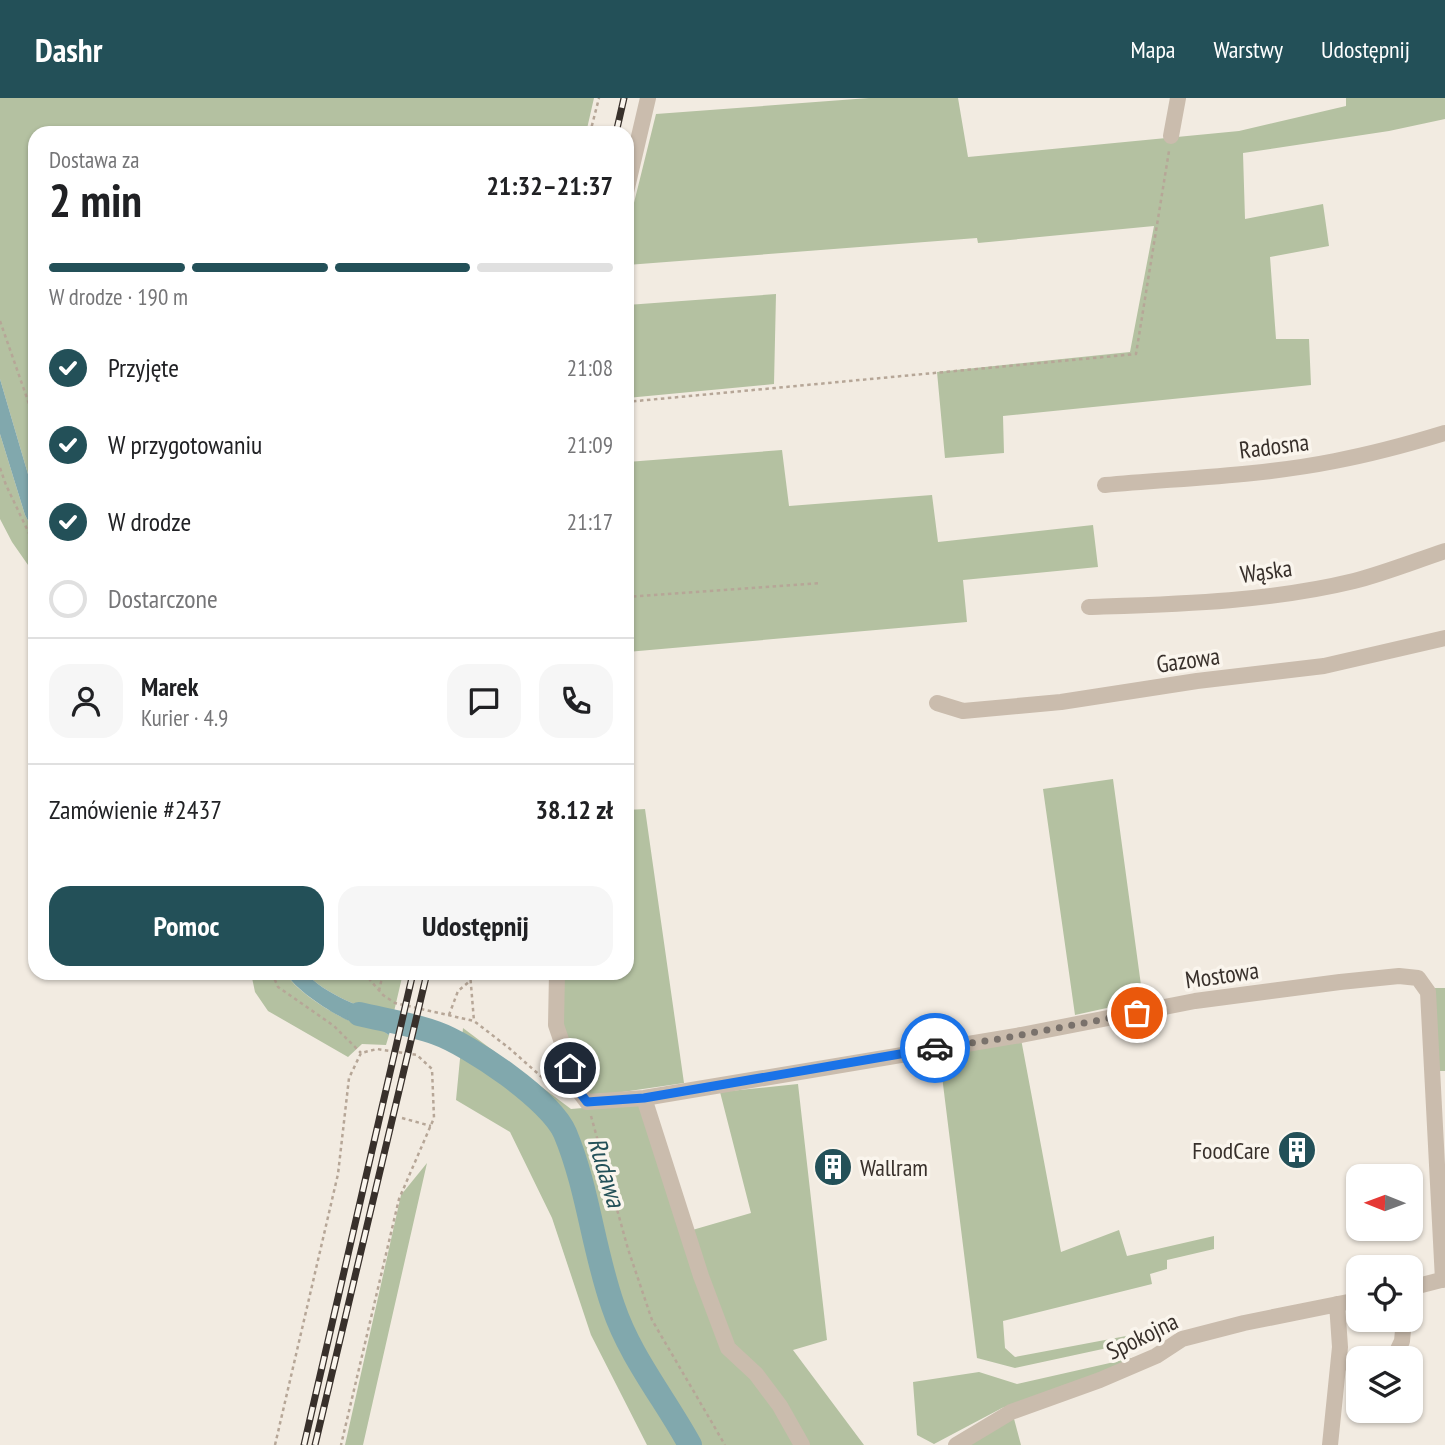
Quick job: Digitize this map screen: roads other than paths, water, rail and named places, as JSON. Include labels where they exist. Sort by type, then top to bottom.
[{"type":"street","points":[[634,158],[648,98]]},
{"type":"street","points":[[1171,136],[1178,98]]},
{"type":"street","name":"Radosna","points":[[1105,485],[1263,471],[1334,461],[1445,433]]},
{"type":"street","name":"Wąska","points":[[1089,607],[1195,603],[1274,594],[1354,580],[1445,551]]},
{"type":"street","name":"Gazowa","points":[[937,703],[963,711],[1061,702],[1197,681],[1324,666],[1445,638]]},
{"type":"street","name":"Mostowa","points":[[644,1098],[999,1039],[1195,1001],[1340,982],[1399,976],[1418,978],[1428,992],[1444,1280]]},
{"type":"street","points":[[557,980],[556,1025],[578,1090],[587,1102],[644,1098],[701,1276],[728,1348],[756,1374],[780,1406],[802,1445]]},
{"type":"street","points":[[1423,1284],[1444,1280]]},
{"type":"street","name":"Spokojna","points":[[956,1445],[1011,1412],[1100,1380],[1156,1356],[1182,1339],[1346,1302]]},
{"type":"street","points":[[1330,1445],[1339,1362],[1337,1304]]},
{"type":"street","points":[[1339,1362],[1346,1362]]},
{"type":"water","points":[[0,379],[28,474],[28,521],[25,515],[0,434]]},
{"type":"water","points":[[291,980],[314,980],[334,994],[358,1005],[393,1016],[389,1035],[374,1027],[347,1020],[304,993]]},
{"type":"waterway","name":"Rudawa","points":[[359,1014],[417,1027],[451,1039],[508,1075],[544,1105],[557,1120],[573,1154],[600,1263],[620,1325],[690,1445]]},
{"type":"railway","points":[[618,126],[624,98]]},
{"type":"railway","points":[[304,1445],[411,980]]},
{"type":"railway","points":[[315,1445],[425,980]]},
{"type":"place","name":"FoodCare","points":[[1297,1150]]},
{"type":"place","name":"Wallram","points":[[833,1167]]}]
